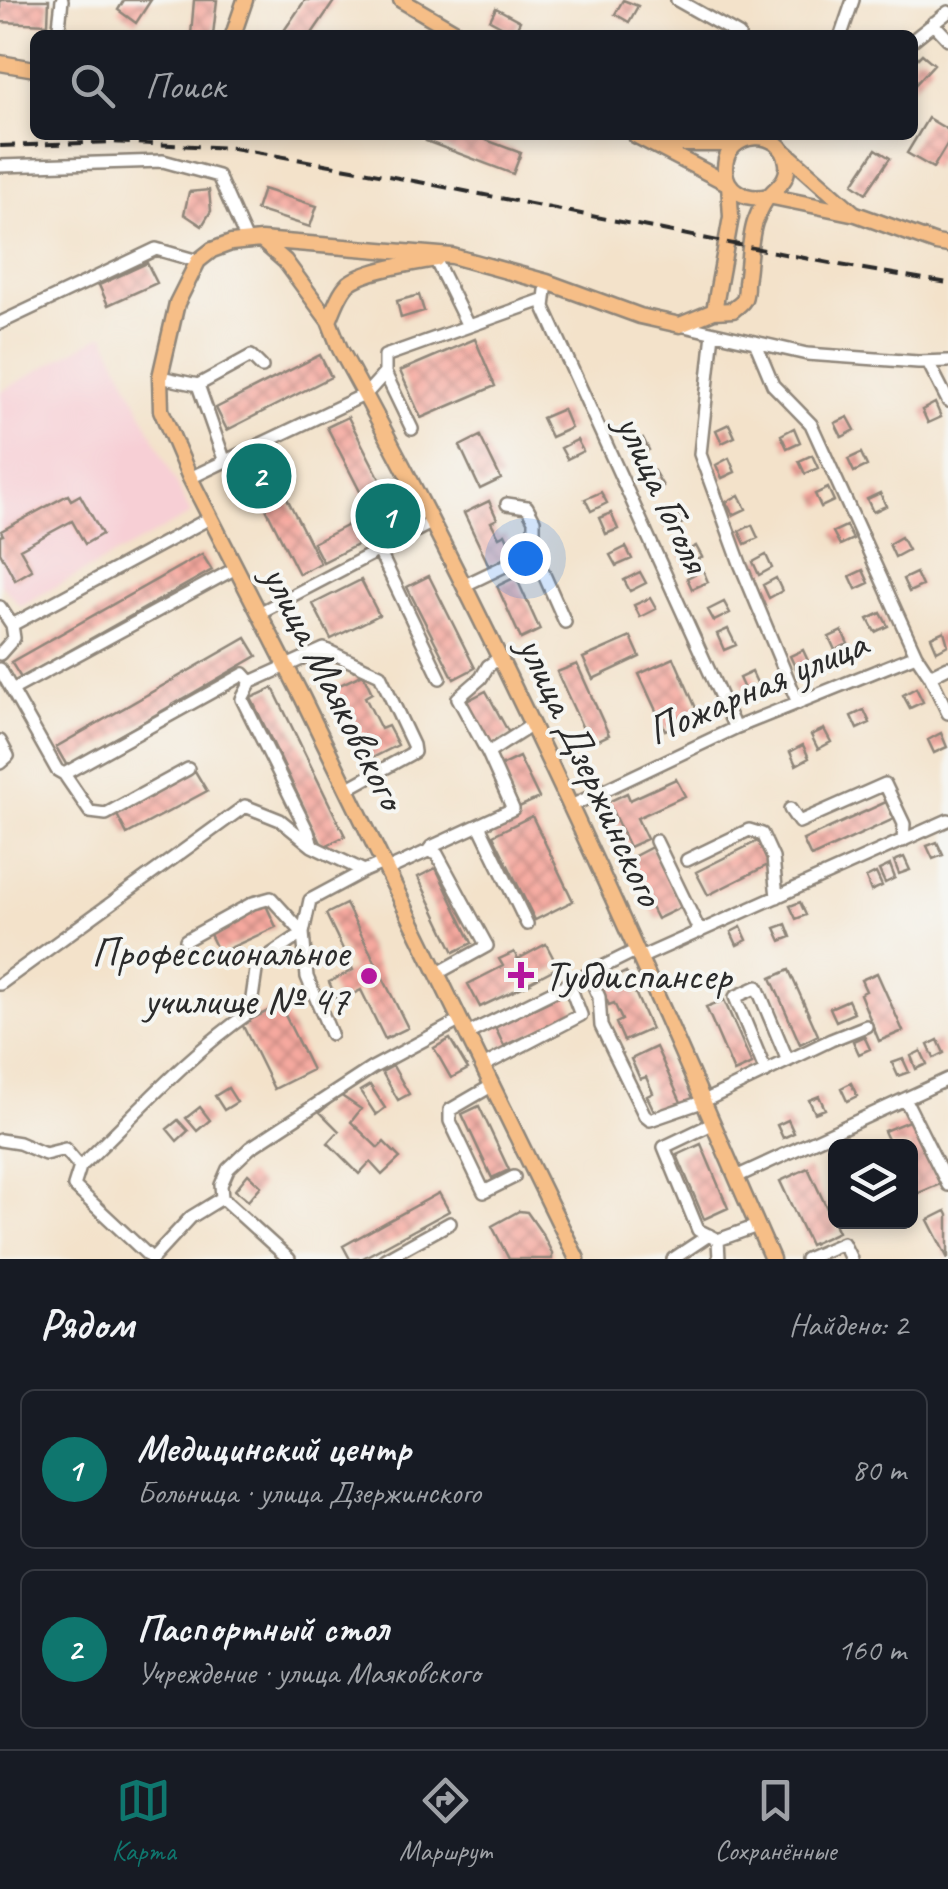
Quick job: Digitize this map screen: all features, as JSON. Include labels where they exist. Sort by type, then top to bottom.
[{"type":"main road","points":[[235,30],[245,0]]},
{"type":"main road","points":[[400,0],[452,30]]},
{"type":"main road","points":[[0,64],[30,68]]},
{"type":"main road","points":[[643,140],[729,184],[746,197],[758,198],[780,188],[786,176],[783,142]]},
{"type":"main road","points":[[650,144],[735,144],[744,140]]},
{"type":"main road","points":[[783,142],[856,214]]},
{"type":"main road","points":[[714,312],[730,217],[725,163],[735,144]]},
{"type":"main road","points":[[768,196],[856,214],[948,246]]},
{"type":"main road","points":[[198,261],[212,250],[254,240],[452,256],[547,282],[640,316],[680,326],[714,312],[733,310],[744,299],[755,223],[768,196]]},
{"type":"main road","name":"улица Дзержинского","points":[[254,240],[286,261],[329,321],[571,806],[772,1259]]},
{"type":"main road","points":[[329,321],[350,282],[380,270],[452,256]]},
{"type":"main road","name":"улица Маяковского","points":[[198,261],[177,303],[160,377],[161,410],[190,478],[578,1259]]},
{"type":"street","points":[[59,30],[62,0]]},
{"type":"street","points":[[677,0],[729,30]]},
{"type":"street","points":[[843,30],[853,0]]},
{"type":"street","points":[[918,36],[948,12]]},
{"type":"street","points":[[933,23],[948,40]]},
{"type":"street","points":[[0,166],[163,160],[218,176],[254,240]]},
{"type":"street","points":[[0,323],[156,249],[198,261]]},
{"type":"street","points":[[436,259],[468,326]]},
{"type":"street","name":"улица Гоголя","points":[[547,282],[544,308],[735,728]]},
{"type":"street","points":[[412,429],[385,373],[384,356],[545,299]]},
{"type":"street","points":[[680,326],[807,354],[948,361]]},
{"type":"street","points":[[712,332],[700,454],[798,703]]},
{"type":"street","points":[[755,342],[773,385],[811,424],[916,655],[948,713]]},
{"type":"street","points":[[160,377],[198,385],[251,356],[262,366]]},
{"type":"street","points":[[928,362],[948,401]]},
{"type":"street","points":[[190,478],[366,394],[385,373]]},
{"type":"street","points":[[198,385],[225,462]]},
{"type":"street","points":[[507,504],[528,507],[534,520],[534,552],[565,622]]},
{"type":"street","points":[[12,626],[210,518]]},
{"type":"street","points":[[259,613],[431,523]]},
{"type":"street","points":[[379,551],[440,678]]},
{"type":"street","points":[[463,586],[534,552]]},
{"type":"street","points":[[12,690],[236,568]]},
{"type":"street","points":[[0,607],[12,626],[14,638],[0,654]]},
{"type":"street","points":[[312,846],[242,699],[251,682],[324,649],[380,675],[414,752],[347,788]]},
{"type":"street","name":"Пожарная улица","points":[[571,806],[735,728],[916,655]]},
{"type":"street","points":[[428,851],[431,846],[513,809],[458,698],[499,658]]},
{"type":"street","name":"Пожарная улица","points":[[930,676],[948,667]]},
{"type":"street","points":[[0,668],[56,770],[64,774],[90,812],[106,814],[188,769]]},
{"type":"street","points":[[64,774],[244,674],[251,682]]},
{"type":"street","points":[[488,753],[532,725]]},
{"type":"street","points":[[0,741],[8,756],[0,763]]},
{"type":"street","points":[[790,809],[800,822],[885,784],[904,824],[903,840]]},
{"type":"street","points":[[0,984],[245,806],[280,820],[312,846],[364,871]]},
{"type":"street","points":[[289,1259],[222,1198],[221,1185],[228,1169],[250,1148],[372,1068],[589,974],[700,932],[948,820]]},
{"type":"street","points":[[479,825],[527,924]]},
{"type":"street","points":[[688,860],[749,830],[762,834],[773,858],[777,897]]},
{"type":"street","points":[[656,842],[700,932]]},
{"type":"street","points":[[331,1034],[307,977],[304,932],[310,900],[364,871],[428,851],[437,854],[487,946],[438,974]]},
{"type":"street","points":[[186,940],[254,903],[272,898],[304,932]]},
{"type":"street","points":[[222,1198],[191,1217],[152,1259],[74,1186],[80,1167],[175,1071],[250,1012],[257,964],[304,932]]},
{"type":"street","points":[[589,974],[599,996],[601,1026],[650,1120],[702,1102],[866,1026]]},
{"type":"street","points":[[483,1066],[582,1015],[569,984]]},
{"type":"street","points":[[766,1072],[735,997],[757,987],[788,1061]]},
{"type":"street","points":[[736,1177],[948,1079]]},
{"type":"street","points":[[492,1085],[450,1110],[450,1121],[484,1192],[514,1177]]},
{"type":"street","points":[[905,1099],[948,1184]]},
{"type":"street","points":[[712,1124],[664,1147],[690,1214],[698,1230],[714,1238],[720,1259]]},
{"type":"street","points":[[0,1140],[46,1154],[65,1150],[80,1167]]},
{"type":"street","points":[[385,1259],[450,1224]]},
{"type":"street","points":[[673,1259],[714,1238],[757,1226]]},
{"type":"street","points":[[806,1259],[843,1243],[851,1259]]},
{"type":"shaded area","points":[[104,334],[191,514],[20,606],[0,583],[0,392]]},
{"type":"building","points":[[0,0],[49,0],[48,24],[0,22]]},
{"type":"building","points":[[124,0],[151,0],[136,23],[118,10]]},
{"type":"building","points":[[194,0],[217,0],[214,30],[191,30]]},
{"type":"building","points":[[305,0],[335,0],[314,30],[284,30]]},
{"type":"building","points":[[623,0],[638,6],[629,22],[615,14]]},
{"type":"building","points":[[496,8],[520,21],[516,30],[508,30],[490,20]]},
{"type":"building","points":[[922,54],[934,64],[918,82],[918,58]]},
{"type":"building","points":[[928,118],[948,130],[948,143],[933,168],[907,153]]},
{"type":"building","points":[[486,140],[521,153],[513,174],[426,141]]},
{"type":"building","points":[[876,149],[890,158],[866,193],[853,184]]},
{"type":"building","points":[[263,189],[317,206],[310,227],[256,210]]},
{"type":"building","points":[[209,190],[211,211],[202,226],[184,214],[189,192]]},
{"type":"building","points":[[147,263],[157,283],[108,305],[99,285]]},
{"type":"building","points":[[419,295],[424,311],[401,318],[397,301]]},
{"type":"building","points":[[475,339],[495,386],[421,418],[400,371]]},
{"type":"building","points":[[320,355],[331,377],[227,430],[216,408]]},
{"type":"building","points":[[935,403],[941,417],[928,423],[922,410]]},
{"type":"building","points":[[563,409],[571,428],[551,437],[542,418]]},
{"type":"building","points":[[348,417],[402,522],[323,562],[313,543],[371,513],[327,427]]},
{"type":"building","points":[[848,417],[855,430],[842,437],[835,423]]},
{"type":"building","points":[[729,424],[735,437],[722,443],[716,430]]},
{"type":"building","points":[[794,428],[800,442],[787,448],[781,435]]},
{"type":"building","points":[[480,436],[501,479],[480,489],[460,446]]},
{"type":"building","points":[[643,438],[649,450],[633,457],[627,446]]},
{"type":"building","points":[[577,440],[583,451],[567,459],[561,448]]},
{"type":"building","points":[[861,453],[867,466],[854,472],[848,459]]},
{"type":"building","points":[[812,455],[818,468],[805,474],[799,461]]},
{"type":"building","points":[[266,457],[320,563],[299,574],[245,467]]},
{"type":"building","points":[[729,458],[735,472],[722,478],[716,465]]},
{"type":"building","points":[[654,471],[663,486],[652,492],[643,477]]},
{"type":"building","points":[[828,488],[834,501],[821,507],[815,494]]},
{"type":"building","points":[[601,492],[607,503],[591,511],[585,499]]},
{"type":"building","points":[[880,493],[886,506],[873,512],[867,499]]},
{"type":"building","points":[[68,495],[71,500],[80,495],[102,534],[85,544],[72,521],[20,549],[32,570],[15,580],[0,552],[1,531]]},
{"type":"building","points":[[739,495],[746,509],[733,515],[726,502]]},
{"type":"building","points":[[489,501],[497,519],[491,522],[499,537],[505,534],[514,553],[489,566],[464,513]]},
{"type":"building","points":[[678,512],[683,523],[668,531],[662,520]]},
{"type":"building","points":[[611,513],[618,529],[606,534],[599,518]]},
{"type":"building","points":[[752,525],[758,538],[745,544],[739,531]]},
{"type":"building","points":[[846,526],[853,539],[840,545],[833,532]]},
{"type":"building","points":[[901,537],[908,550],[895,557],[889,544]]},
{"type":"building","points":[[696,546],[702,557],[686,565],[680,554]]},
{"type":"building","points":[[626,547],[632,559],[616,566],[610,555]]},
{"type":"building","points":[[202,554],[212,570],[21,678],[11,662]]},
{"type":"building","points":[[766,555],[772,568],[759,575],[753,562]]},
{"type":"building","points":[[703,570],[708,582],[692,589],[687,578]]},
{"type":"building","points":[[863,570],[869,583],[856,589],[850,576]]},
{"type":"building","points":[[640,572],[646,583],[630,591],[624,580]]},
{"type":"building","points":[[916,573],[922,586],[909,592],[903,579]]},
{"type":"building","points":[[429,576],[475,668],[454,679],[407,587]]},
{"type":"building","points":[[516,577],[540,630],[521,639],[497,586]]},
{"type":"building","points":[[776,578],[782,591],[769,598],[763,585]]},
{"type":"building","points":[[361,580],[379,615],[331,639],[313,604]]},
{"type":"building","points":[[650,598],[656,609],[640,617],[634,605]]},
{"type":"building","points":[[724,602],[730,613],[714,621],[708,610]]},
{"type":"building","points":[[881,613],[888,626],[875,632],[868,619]]},
{"type":"building","points":[[728,629],[736,645],[724,650],[717,634]]},
{"type":"building","points":[[842,631],[848,644],[835,650],[829,637]]},
{"type":"building","points":[[944,631],[948,645],[937,651],[931,637]]},
{"type":"building","points":[[631,637],[640,657],[593,679],[583,658]]},
{"type":"building","points":[[246,638],[257,656],[67,766],[56,747]]},
{"type":"building","points":[[803,650],[809,663],[796,669],[790,656]]},
{"type":"building","points":[[674,658],[699,715],[665,730],[639,674]]},
{"type":"building","points":[[577,664],[609,735],[590,744],[557,672]]},
{"type":"building","points":[[752,672],[758,685],[745,691],[739,678]]},
{"type":"building","points":[[363,674],[372,693],[365,697],[381,729],[388,726],[398,745],[366,761],[331,689]]},
{"type":"building","points":[[273,688],[345,836],[323,847],[251,698]]},
{"type":"building","points":[[916,688],[923,702],[910,708],[903,695]]},
{"type":"building","points":[[486,691],[510,735],[488,746],[465,702]]},
{"type":"building","points":[[864,710],[870,723],[857,729],[851,716]]},
{"type":"building","points":[[824,729],[831,742],[818,749],[811,735]]},
{"type":"building","points":[[941,733],[947,747],[934,753],[928,740]]},
{"type":"building","points":[[803,745],[809,758],[796,765],[790,752]]},
{"type":"building","points":[[519,757],[539,798],[519,807],[500,766]]},
{"type":"building","points":[[195,771],[207,791],[127,834],[116,813]]},
{"type":"building","points":[[676,779],[685,796],[637,818],[647,839],[629,847],[608,802],[627,793],[630,800]]},
{"type":"building","points":[[886,802],[894,819],[811,857],[803,840]]},
{"type":"building","points":[[532,816],[573,901],[535,920],[493,835]]},
{"type":"building","points":[[758,841],[770,864],[708,895],[696,872]]},
{"type":"building","points":[[937,842],[943,855],[933,859],[927,846]]},
{"type":"building","points":[[652,847],[682,907],[657,919],[627,860]]},
{"type":"building","points":[[904,857],[910,870],[899,874],[894,861]]},
{"type":"building","points":[[890,865],[895,878],[885,883],[879,870]]},
{"type":"building","points":[[436,868],[472,943],[454,952],[418,877]]},
{"type":"building","points":[[876,873],[882,886],[871,891],[866,878]]},
{"type":"building","points":[[800,902],[806,915],[796,919],[790,906]]},
{"type":"building","points":[[265,903],[276,927],[219,953],[208,930]]},
{"type":"building","points":[[346,904],[408,1028],[385,1039],[361,990],[338,1002],[329,982],[353,970],[326,914]]},
{"type":"building","points":[[786,924],[791,937],[781,941],[775,928]]},
{"type":"building","points":[[741,927],[747,940],[737,945],[731,932]]},
{"type":"building","points":[[546,944],[558,967],[480,1007],[468,984],[503,966],[499,959],[514,952],[518,959]]},
{"type":"building","points":[[789,970],[818,1035],[800,1044],[771,978]]},
{"type":"building","points":[[626,972],[651,1029],[624,1041],[616,1023],[622,1020],[599,984]]},
{"type":"building","points":[[877,973],[903,1031],[879,1041],[860,994],[866,991],[861,980]]},
{"type":"building","points":[[566,993],[576,1012],[504,1046],[495,1027]]},
{"type":"building","points":[[724,1000],[752,1064],[734,1072],[706,1007]]},
{"type":"building","points":[[848,1000],[854,1013],[836,1021],[830,1008]]},
{"type":"building","points":[[280,1005],[312,1070],[274,1089],[242,1024]]},
{"type":"building","points":[[864,1036],[870,1049],[859,1054],[853,1041]]},
{"type":"building","points":[[450,1039],[468,1069],[451,1078],[434,1048]]},
{"type":"building","points":[[938,1040],[944,1053],[934,1058],[928,1045]]},
{"type":"building","points":[[656,1047],[681,1102],[655,1113],[647,1096],[653,1093],[646,1077],[640,1079],[631,1059]]},
{"type":"building","points":[[921,1051],[927,1064],[916,1069],[911,1056]]},
{"type":"building","points":[[903,1059],[909,1072],[898,1076],[892,1063]]},
{"type":"building","points":[[393,1066],[409,1094],[398,1100],[382,1072]]},
{"type":"building","points":[[851,1083],[857,1096],[847,1101],[841,1088]]},
{"type":"building","points":[[370,1085],[385,1108],[376,1115],[360,1091]]},
{"type":"building","points":[[228,1088],[237,1102],[224,1110],[215,1096]]},
{"type":"building","points":[[340,1095],[361,1109],[351,1122],[378,1148],[384,1142],[400,1158],[382,1175],[370,1162],[359,1174],[328,1143],[339,1131],[320,1112]]},
{"type":"building","points":[[819,1096],[825,1109],[815,1113],[809,1100]]},
{"type":"building","points":[[479,1106],[509,1170],[492,1178],[462,1114]]},
{"type":"building","points":[[200,1107],[210,1120],[197,1131],[186,1118]]},
{"type":"building","points":[[178,1120],[188,1131],[177,1141],[167,1129]]},
{"type":"building","points":[[788,1120],[794,1133],[783,1138],[777,1125]]},
{"type":"building","points":[[911,1120],[940,1184],[918,1193],[918,1139],[888,1139],[884,1131]]},
{"type":"building","points":[[701,1144],[728,1208],[704,1219],[677,1155]]},
{"type":"building","points":[[808,1168],[828,1211],[828,1229],[838,1232],[810,1245],[780,1181]]},
{"type":"building","points":[[248,1174],[261,1186],[248,1201],[235,1190]]},
{"type":"building","points":[[439,1193],[449,1211],[361,1259],[350,1259],[343,1246]]},
{"type":"building","points":[[519,1211],[527,1212],[543,1235],[552,1259],[509,1259],[492,1226]]},
{"type":"building","points":[[946,1211],[948,1215],[948,1259],[928,1220]]},
{"type":"railway","points":[[0,146],[111,142],[233,148],[948,283]]},
{"type":"place","name":"Паспортный стол","points":[[259,476]]},
{"type":"place","name":"Медицинский центр","points":[[388,516]]},
{"type":"place","name":"Тубдиспансер","points":[[521,975]]},
{"type":"place","name":"Профессиональное училище № 47","points":[[369,976]]}]
